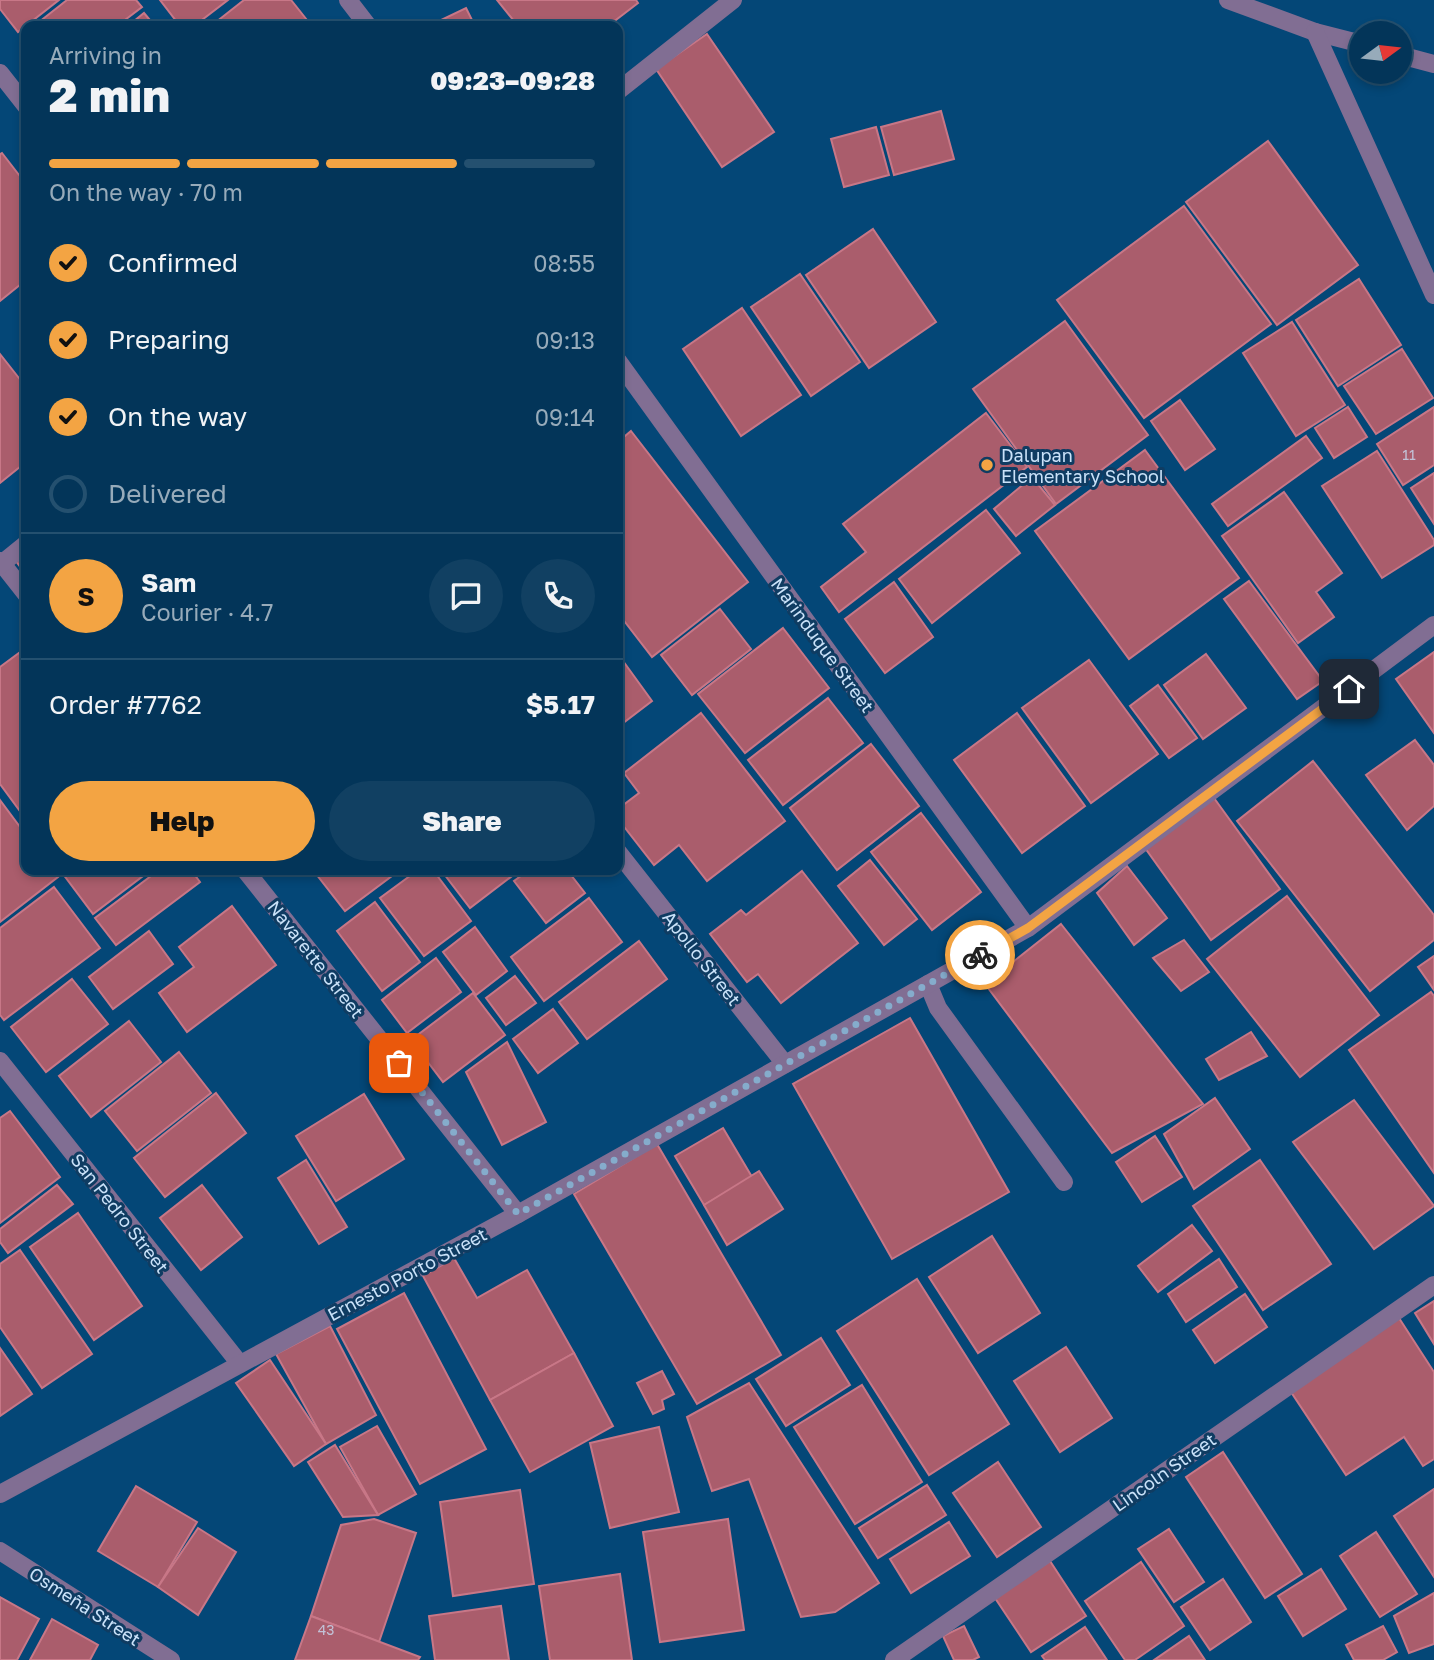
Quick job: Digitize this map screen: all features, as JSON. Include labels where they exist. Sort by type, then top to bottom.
[{"type":"street","points":[[348,0],[364,21]]},
{"type":"street","points":[[623,87],[733,0]]},
{"type":"street","points":[[1228,0],[1315,32],[1349,41]]},
{"type":"street","points":[[1315,32],[1434,295]]},
{"type":"street","points":[[1412,58],[1434,64]]},
{"type":"street","points":[[0,73],[21,100]]},
{"type":"street","name":"Marinduque Street","points":[[623,368],[1028,928]]},
{"type":"street","points":[[21,548],[1,563],[21,588]]},
{"type":"street","name":"Ernesto Porto Street","points":[[0,1494],[518,1214],[1028,928],[1434,625]]},
{"type":"street","name":"Apollo Street","points":[[623,858],[785,1064]]},
{"type":"street","name":"Navarette Street","points":[[249,875],[518,1214]]},
{"type":"street","points":[[928,984],[938,1008],[1064,1182]]},
{"type":"street","name":"San Pedro Street","points":[[0,1061],[240,1364]]},
{"type":"street","name":"Lincoln Street","points":[[894,1660],[1434,1284]]},
{"type":"street","name":"Osmeña Street","points":[[0,1551],[171,1660]]},
{"type":"building","points":[[0,0],[59,0],[32,21],[21,21],[21,30],[18,32],[0,9]]},
{"type":"building","points":[[67,0],[136,0],[142,7],[124,21],[40,21]]},
{"type":"building","points":[[160,0],[228,0],[201,21],[176,21]]},
{"type":"building","points":[[244,0],[291,0],[307,20],[306,21],[217,21]]},
{"type":"building","points":[[497,0],[636,0],[638,3],[615,21],[514,21]]},
{"type":"building","points":[[466,8],[472,20],[470,21],[439,21]]},
{"type":"building","points":[[144,13],[151,21],[134,21]]},
{"type":"building","points":[[707,34],[774,132],[722,167],[656,69]]},
{"type":"building","points":[[941,111],[954,159],[894,175],[881,127]]},
{"type":"building","points":[[876,127],[889,175],[844,187],[831,139]]},
{"type":"building","points":[[1268,141],[1358,265],[1277,325],[1186,202]]},
{"type":"building","points":[[2,153],[21,178],[21,284],[0,301]]},
{"type":"building","points":[[1184,206],[1271,324],[1144,418],[1057,300]]},
{"type":"building","points":[[873,229],[936,322],[869,368],[806,275]]},
{"type":"building","points":[[800,274],[860,362],[811,396],[751,307]]},
{"type":"building","points":[[1359,279],[1401,345],[1338,386],[1296,320]]},
{"type":"building","points":[[742,308],[801,395],[741,436],[683,349]]},
{"type":"building","points":[[1065,321],[1148,435],[1056,504],[973,389]]},
{"type":"building","points":[[1292,322],[1345,405],[1296,436],[1243,353]]},
{"type":"building","points":[[1402,349],[1433,398],[1376,434],[1344,386]]},
{"type":"building","points":[[0,354],[21,381],[21,466],[0,483]]},
{"type":"building","points":[[1180,400],[1215,449],[1185,470],[1151,421]]},
{"type":"building","points":[[1348,407],[1367,437],[1334,458],[1315,428]]},
{"type":"building","points":[[1434,407],[1434,465],[1403,485],[1377,444]]},
{"type":"building","points":[[986,413],[1027,467],[839,612],[821,587],[866,552],[843,524]]},
{"type":"building","points":[[631,431],[748,582],[652,657],[623,619],[623,438]]},
{"type":"building","points":[[1306,436],[1322,458],[1228,526],[1212,504]]},
{"type":"building","points":[[1145,450],[1239,578],[1129,659],[1035,531]]},
{"type":"building","points":[[1377,451],[1434,540],[1434,545],[1382,578],[1322,486]]},
{"type":"building","points":[[1434,473],[1434,524],[1411,488]]},
{"type":"building","points":[[1032,477],[1055,505],[1016,536],[994,509]]},
{"type":"building","points":[[1284,492],[1342,573],[1316,592],[1334,617],[1298,643],[1222,536]]},
{"type":"building","points":[[986,510],[1020,553],[932,623],[899,579]]},
{"type":"building","points":[[21,551],[21,568],[13,557]]},
{"type":"building","points":[[1249,581],[1323,681],[1297,699],[1224,599]]},
{"type":"building","points":[[894,582],[933,637],[885,673],[845,619]]},
{"type":"building","points":[[720,609],[751,649],[692,695],[661,655]]},
{"type":"building","points":[[783,628],[829,688],[745,753],[698,694]]},
{"type":"building","points":[[21,651],[21,813],[0,784],[0,667]]},
{"type":"building","points":[[1434,652],[1434,733],[1396,679]]},
{"type":"building","points":[[1206,654],[1246,708],[1203,739],[1164,685]]},
{"type":"building","points":[[1089,660],[1158,754],[1091,803],[1022,708]]},
{"type":"building","points":[[623,661],[652,701],[623,723]]},
{"type":"building","points":[[1158,685],[1197,738],[1169,758],[1130,706]]},
{"type":"building","points":[[828,698],[863,743],[783,805],[748,760]]},
{"type":"building","points":[[701,713],[785,821],[707,881],[679,845],[654,865],[623,825],[623,805],[639,793],[624,773]]},
{"type":"building","points":[[1017,713],[1085,806],[1022,853],[954,760]]},
{"type":"building","points":[[1415,740],[1434,765],[1434,806],[1407,830],[1366,775]]},
{"type":"building","points":[[871,744],[919,806],[837,870],[790,808]]},
{"type":"building","points":[[1313,761],[1434,915],[1434,940],[1370,991],[1237,821]]},
{"type":"building","points":[[1214,798],[1280,889],[1211,940],[1145,848]]},
{"type":"building","points":[[0,800],[21,828],[21,875],[58,877],[0,922]]},
{"type":"building","points":[[921,813],[981,892],[932,930],[871,852]]},
{"type":"building","points":[[870,860],[917,919],[884,945],[838,886]]},
{"type":"building","points":[[1127,866],[1167,918],[1134,945],[1097,893]]},
{"type":"building","points":[[802,871],[858,943],[781,1003],[758,974],[747,982],[710,934],[741,910],[746,915]]},
{"type":"building","points":[[64,875],[144,875],[93,914]]},
{"type":"building","points":[[152,875],[195,875],[200,882],[116,945],[95,918]]},
{"type":"building","points":[[317,875],[393,875],[345,911]]},
{"type":"building","points":[[411,875],[437,875],[471,921],[424,956],[380,898]]},
{"type":"building","points":[[445,875],[513,875],[470,908]]},
{"type":"building","points":[[522,875],[571,875],[585,893],[546,923],[514,881]]},
{"type":"building","points":[[54,887],[100,948],[4,1020],[0,1015],[0,928]]},
{"type":"building","points":[[1287,896],[1379,1015],[1300,1077],[1207,959]]},
{"type":"building","points":[[589,898],[622,942],[544,1001],[511,957]]},
{"type":"building","points":[[375,902],[420,962],[382,991],[337,931]]},
{"type":"building","points":[[232,906],[276,965],[187,1032],[159,993],[194,967],[179,947]]},
{"type":"building","points":[[1061,924],[1203,1104],[1112,1153],[985,984]]},
{"type":"building","points":[[475,927],[507,971],[476,995],[443,952]]},
{"type":"building","points":[[149,931],[173,964],[113,1009],[89,977]]},
{"type":"building","points":[[1184,940],[1209,972],[1181,991],[1153,958]]},
{"type":"building","points":[[639,941],[667,979],[587,1039],[559,1002]]},
{"type":"building","points":[[1434,956],[1434,990],[1418,967]]},
{"type":"building","points":[[436,958],[461,992],[407,1033],[382,1000]]},
{"type":"building","points":[[515,976],[536,1003],[506,1025],[486,998]]},
{"type":"building","points":[[72,979],[108,1024],[46,1072],[11,1027]]},
{"type":"building","points":[[1431,992],[1434,996],[1434,1173],[1349,1050]]},
{"type":"building","points":[[473,993],[505,1035],[443,1082],[411,1040]]},
{"type":"building","points":[[553,1009],[578,1043],[538,1073],[513,1039]]},
{"type":"building","points":[[910,1018],[1009,1192],[892,1259],[793,1084]]},
{"type":"building","points":[[129,1021],[161,1062],[91,1117],[59,1076]]},
{"type":"building","points":[[1251,1032],[1267,1056],[1219,1080],[1206,1059]]},
{"type":"building","points":[[507,1042],[546,1122],[502,1145],[466,1072]]},
{"type":"building","points":[[179,1052],[211,1093],[137,1151],[105,1111]]},
{"type":"building","points":[[216,1093],[246,1133],[165,1197],[134,1158]]},
{"type":"building","points":[[364,1094],[404,1159],[336,1201],[296,1136]]},
{"type":"building","points":[[1215,1098],[1250,1149],[1194,1189],[1164,1134]]},
{"type":"building","points":[[1354,1100],[1434,1206],[1374,1249],[1293,1142]]},
{"type":"building","points":[[10,1111],[60,1177],[0,1223],[0,1118]]},
{"type":"building","points":[[723,1128],[752,1177],[704,1205],[675,1156]]},
{"type":"building","points":[[1155,1136],[1182,1177],[1142,1202],[1116,1162]]},
{"type":"building","points":[[657,1144],[781,1355],[697,1404],[574,1194]]},
{"type":"building","points":[[306,1160],[347,1227],[319,1244],[278,1178]]},
{"type":"building","points":[[1260,1160],[1331,1264],[1263,1310],[1193,1206]]},
{"type":"building","points":[[759,1171],[783,1209],[727,1245],[704,1205]]},
{"type":"building","points":[[57,1185],[73,1204],[8,1253],[0,1242],[0,1229]]},
{"type":"building","points":[[202,1185],[242,1237],[201,1270],[160,1218]]},
{"type":"building","points":[[78,1213],[142,1306],[94,1340],[30,1247]]},
{"type":"building","points":[[1192,1225],[1212,1251],[1158,1292],[1138,1266]]},
{"type":"building","points":[[992,1236],[1040,1313],[978,1353],[929,1277]]},
{"type":"building","points":[[20,1250],[92,1354],[42,1388],[0,1327],[0,1264]]},
{"type":"building","points":[[454,1258],[477,1298],[527,1270],[574,1353],[490,1400],[423,1276]]},
{"type":"building","points":[[1219,1259],[1237,1287],[1186,1322],[1168,1294]]},
{"type":"building","points":[[917,1279],[1009,1424],[929,1475],[837,1331]]},
{"type":"building","points":[[404,1293],[486,1449],[420,1484],[337,1329]]},
{"type":"building","points":[[1245,1294],[1267,1327],[1215,1363],[1193,1330]]},
{"type":"building","points":[[1434,1301],[1434,1344],[1415,1313]]},
{"type":"building","points":[[1399,1318],[1434,1372],[1434,1459],[1423,1466],[1404,1437],[1346,1475],[1289,1389]]},
{"type":"building","points":[[330,1326],[376,1415],[326,1444],[276,1354]]},
{"type":"building","points":[[821,1338],[850,1385],[786,1426],[756,1379]]},
{"type":"building","points":[[1066,1347],[1112,1418],[1060,1452],[1014,1381]]},
{"type":"building","points":[[0,1348],[32,1394],[0,1416]]},
{"type":"building","points":[[574,1353],[613,1426],[530,1472],[490,1400]]},
{"type":"building","points":[[270,1360],[326,1444],[294,1466],[236,1383]]},
{"type":"building","points":[[662,1371],[674,1394],[662,1400],[664,1409],[653,1414],[637,1383]]},
{"type":"building","points":[[749,1383],[879,1583],[835,1612],[801,1617],[749,1479],[712,1491],[687,1417]]},
{"type":"building","points":[[862,1385],[922,1482],[855,1524],[794,1427]]},
{"type":"building","points":[[377,1426],[416,1494],[378,1515],[340,1447]]},
{"type":"building","points":[[659,1427],[679,1512],[610,1528],[590,1443]]},
{"type":"building","points":[[335,1445],[378,1515],[343,1517],[308,1462]]},
{"type":"building","points":[[1223,1452],[1302,1574],[1265,1598],[1186,1477]]},
{"type":"building","points":[[998,1462],[1041,1527],[997,1557],[953,1493]]},
{"type":"building","points":[[927,1485],[946,1515],[878,1558],[859,1528]]},
{"type":"building","points":[[136,1486],[197,1522],[158,1587],[98,1551]]},
{"type":"building","points":[[1434,1489],[1434,1577],[1394,1516]]},
{"type":"building","points":[[520,1490],[534,1584],[453,1596],[440,1502]]},
{"type":"building","points":[[374,1519],[416,1533],[379,1642],[311,1616],[341,1525]]},
{"type":"building","points":[[728,1519],[744,1630],[660,1642],[643,1532]]},
{"type":"building","points":[[949,1522],[970,1556],[911,1593],[890,1559]]},
{"type":"building","points":[[198,1528],[236,1552],[198,1615],[158,1587]]},
{"type":"building","points":[[1169,1529],[1204,1582],[1174,1602],[1138,1549]]},
{"type":"building","points":[[1376,1532],[1417,1594],[1380,1617],[1340,1556]]},
{"type":"building","points":[[1050,1561],[1086,1616],[1031,1652],[995,1598]]},
{"type":"building","points":[[1141,1562],[1184,1626],[1135,1660],[1125,1660],[1085,1601]]},
{"type":"building","points":[[1321,1569],[1346,1609],[1303,1636],[1278,1596]]},
{"type":"building","points":[[620,1574],[632,1660],[550,1660],[539,1586]]},
{"type":"building","points":[[1223,1579],[1251,1622],[1210,1650],[1181,1607]]},
{"type":"building","points":[[1434,1593],[1434,1644],[1409,1653],[1394,1616]]},
{"type":"building","points":[[0,1597],[39,1619],[17,1660],[0,1660]]},
{"type":"building","points":[[501,1606],[509,1660],[435,1660],[429,1616]]},
{"type":"building","points":[[311,1616],[420,1657],[418,1660],[295,1660]]},
{"type":"building","points":[[52,1619],[98,1645],[90,1660],[30,1660]]},
{"type":"building","points":[[964,1626],[979,1657],[973,1660],[954,1660],[943,1636]]},
{"type":"building","points":[[1383,1626],[1397,1652],[1383,1660],[1354,1660],[1346,1645]]},
{"type":"building","points":[[1085,1627],[1107,1660],[1045,1660],[1042,1656]]},
{"type":"building","points":[[1189,1636],[1205,1660],[1154,1660]]},
{"type":"way so far","points":[[399,1063],[518,1214],[980,955]]},
{"type":"place","name":"Dalupan Elementary School","points":[[987,465]]},
{"type":"route","points":[[980,955],[1028,928],[1349,689]]}]
